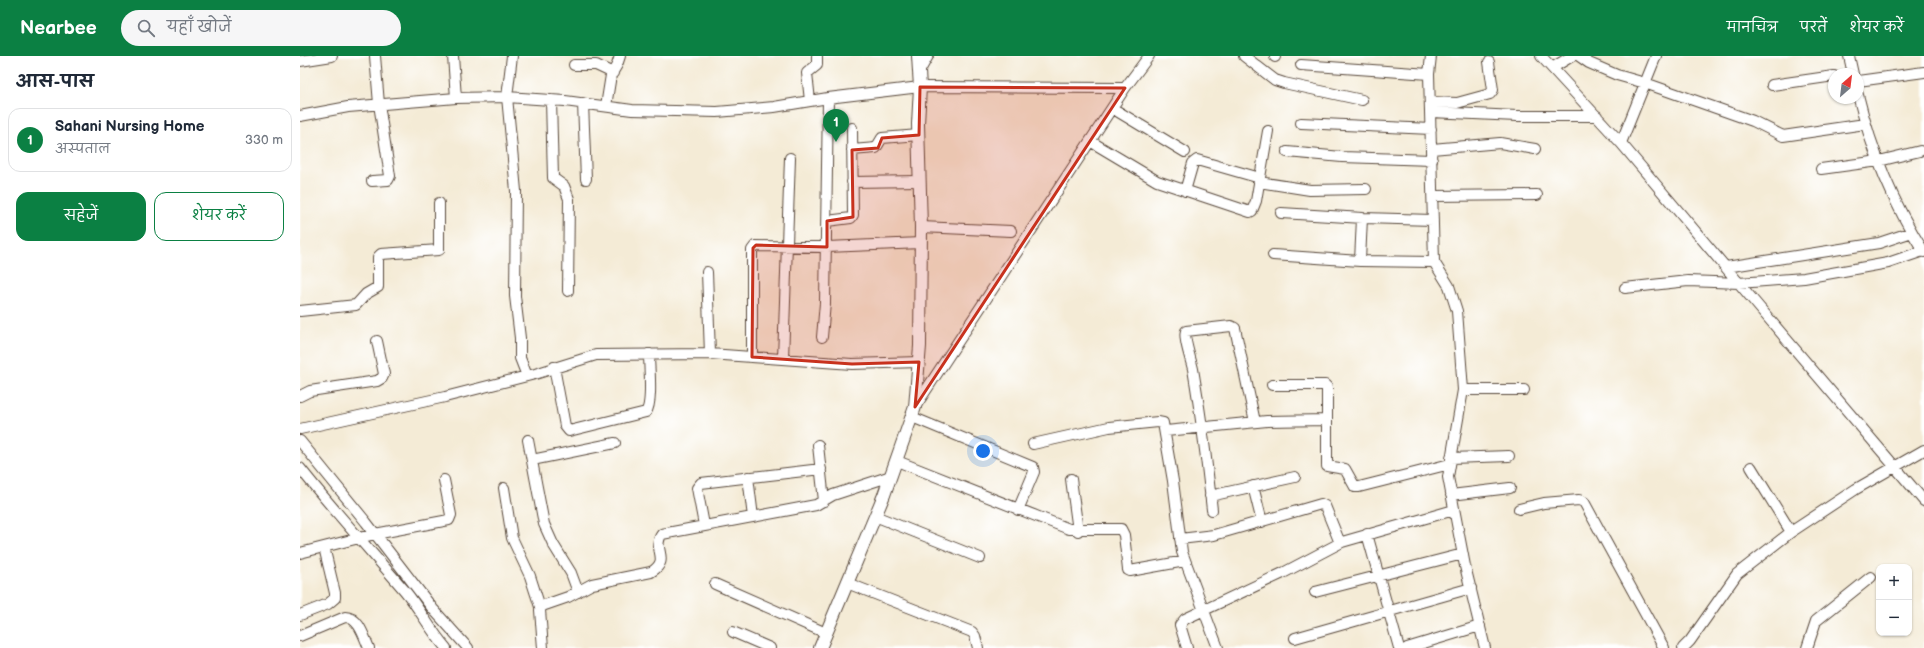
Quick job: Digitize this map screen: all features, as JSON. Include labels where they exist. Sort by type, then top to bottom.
[{"type":"main road","points":[[820,648],[891,476],[913,412],[919,362],[921,243],[919,135],[920,87],[918,56]]},
{"type":"street","points":[[300,61],[332,56]]},
{"type":"street","points":[[372,181],[388,180],[390,176],[379,104],[375,56]]},
{"type":"street","points":[[453,56],[456,98]]},
{"type":"street","points":[[512,56],[507,97],[516,191],[515,302],[520,338],[520,358],[527,376]]},
{"type":"street","points":[[606,106],[613,73],[620,56]]},
{"type":"street","points":[[810,101],[808,70],[817,65],[817,56]]},
{"type":"street","points":[[919,72],[928,56]]},
{"type":"street","points":[[1018,510],[1034,472],[1033,467],[913,412],[1125,88],[1149,56]]},
{"type":"street","points":[[1244,56],[1275,80],[1284,84],[1362,100]]},
{"type":"street","points":[[1431,56],[1429,74],[1434,262],[1449,286],[1457,311],[1463,390],[1448,477],[1463,554],[1486,648]]},
{"type":"street","points":[[1541,56],[1621,143],[1924,501]]},
{"type":"street","points":[[1552,68],[1572,56]]},
{"type":"street","points":[[1579,56],[1589,63],[1617,75],[1645,82],[1753,121],[1783,136],[1865,124]]},
{"type":"street","points":[[1621,143],[1656,56]]},
{"type":"street","points":[[1849,56],[1851,68]]},
{"type":"street","points":[[574,65],[595,60],[613,73]]},
{"type":"street","points":[[1431,107],[1457,103],[1490,94],[1493,90],[1489,62]]},
{"type":"street","points":[[1301,65],[1429,74]]},
{"type":"street","points":[[1864,74],[1924,72]]},
{"type":"street","points":[[1772,85],[1828,77]]},
{"type":"street","points":[[300,116],[348,107],[456,98],[507,97],[583,103],[632,110],[716,112],[774,107],[828,98],[920,87],[1125,88]]},
{"type":"street","points":[[822,337],[827,247],[826,158],[828,98]]},
{"type":"street","points":[[551,100],[553,178],[564,186],[569,199],[568,291]]},
{"type":"street","points":[[583,103],[586,179]]},
{"type":"street","points":[[1625,288],[1688,281],[1739,283],[1804,278],[1874,266],[1923,252],[1879,161],[1865,124],[1860,104]]},
{"type":"street","points":[[1431,107],[1517,116],[1597,116]]},
{"type":"street","points":[[1112,108],[1185,152]]},
{"type":"street","points":[[1301,123],[1431,129]]},
{"type":"street","points":[[827,221],[852,217],[852,128]]},
{"type":"street","points":[[1090,141],[1157,181],[1250,212],[1252,211],[1256,201],[1268,131]]},
{"type":"street","points":[[852,150],[876,148],[882,138],[919,135]]},
{"type":"street","points":[[1432,149],[1500,143],[1535,149]]},
{"type":"street","points":[[1821,169],[1879,161],[1920,151]]},
{"type":"street","points":[[1287,152],[1342,157],[1432,160]]},
{"type":"street","points":[[783,358],[790,158]]},
{"type":"street","points":[[1185,191],[1192,163],[1197,160],[1260,180],[1310,190],[1366,190]]},
{"type":"street","points":[[852,182],[920,181]]},
{"type":"street","points":[[1433,196],[1537,196]]},
{"type":"street","points":[[300,312],[356,305],[366,294],[378,286],[378,257],[381,254],[439,250],[439,203]]},
{"type":"street","points":[[1281,213],[1362,218],[1433,220]]},
{"type":"street","points":[[1360,261],[1362,218]]},
{"type":"street","points":[[921,227],[1011,232]]},
{"type":"street","points":[[1726,267],[1879,243],[1912,232]]},
{"type":"street","points":[[752,357],[752,250],[756,245],[827,247],[921,243]]},
{"type":"street","points":[[1273,255],[1360,261],[1434,262]]},
{"type":"street","points":[[707,272],[710,354]]},
{"type":"street","points":[[1212,510],[1203,428],[1185,335],[1186,330],[1231,326],[1235,328],[1255,422]]},
{"type":"street","points":[[300,396],[310,391],[377,381],[382,378],[384,374],[377,341]]},
{"type":"street","points":[[300,429],[445,397],[527,376],[596,354],[710,354],[852,364],[919,362]]},
{"type":"street","points":[[554,367],[565,426],[569,431],[646,412],[648,410],[650,389],[649,354]]},
{"type":"street","points":[[1272,385],[1325,385],[1327,387],[1327,466],[1345,469],[1355,487],[1451,461],[1509,456]]},
{"type":"street","points":[[1463,390],[1524,390]]},
{"type":"street","points":[[1166,431],[1255,422],[1327,420]]},
{"type":"street","points":[[1034,444],[1109,428],[1158,422],[1163,423],[1166,431],[1180,539],[1185,561],[1218,648]]},
{"type":"street","points":[[528,440],[544,524],[553,544],[574,579],[578,592]]},
{"type":"street","points":[[300,441],[429,627],[446,648]]},
{"type":"street","points":[[532,460],[615,443]]},
{"type":"street","points":[[818,445],[824,501]]},
{"type":"street","points":[[1683,648],[1690,641],[1737,574],[1791,532],[1856,489],[1924,450]]},
{"type":"street","points":[[897,460],[1059,526],[1078,530],[1123,530],[1128,570],[1132,572],[1185,561]]},
{"type":"street","points":[[1751,467],[1791,532]]},
{"type":"street","points":[[300,468],[367,537],[433,609],[465,647]]},
{"type":"street","points":[[704,525],[697,488],[699,484],[821,469]]},
{"type":"street","points":[[540,608],[544,605],[578,592],[592,584],[651,572],[657,569],[661,560],[658,541],[662,534],[816,505],[833,495],[891,476]]},
{"type":"street","points":[[748,477],[754,517]]},
{"type":"street","points":[[1210,496],[1296,477]]},
{"type":"street","points":[[1071,479],[1078,530]]},
{"type":"street","points":[[300,553],[449,520],[451,515],[444,480]]},
{"type":"street","points":[[1253,486],[1262,522]]},
{"type":"street","points":[[504,488],[512,538],[530,576],[540,608],[543,648]]},
{"type":"street","points":[[1451,495],[1510,488]]},
{"type":"street","points":[[1518,509],[1544,503],[1579,500],[1584,502],[1664,648]]},
{"type":"street","points":[[1180,539],[1214,535],[1321,504],[1325,506],[1340,543]]},
{"type":"street","points":[[1187,648],[1181,623],[1185,619],[1283,573],[1340,543],[1454,510]]},
{"type":"street","points":[[875,516],[980,558]]},
{"type":"street","points":[[1367,534],[1399,648]]},
{"type":"street","points":[[301,611],[328,604],[335,598],[336,592],[324,547]]},
{"type":"street","points":[[1315,592],[1463,554]]},
{"type":"street","points":[[1808,648],[1816,621],[1871,577]]},
{"type":"street","points":[[847,583],[972,632],[976,636],[978,648]]},
{"type":"street","points":[[715,584],[826,633]]},
{"type":"street","points":[[1295,638],[1388,610],[1471,588]]},
{"type":"street","points":[[300,636],[345,617],[349,617],[356,620],[369,648]]},
{"type":"street","points":[[1407,648],[1480,626]]},
{"type":"street","points":[[733,632],[770,648]]},
{"type":"highlighted area","points":[[920,87],[1125,88],[915,407],[919,362],[852,364],[752,357],[753,248],[756,245],[827,247],[827,221],[853,217],[852,150],[878,148],[882,138],[919,135]]},
{"type":"place","name":"Sahani Nursing Home","points":[[836,142]]}]
